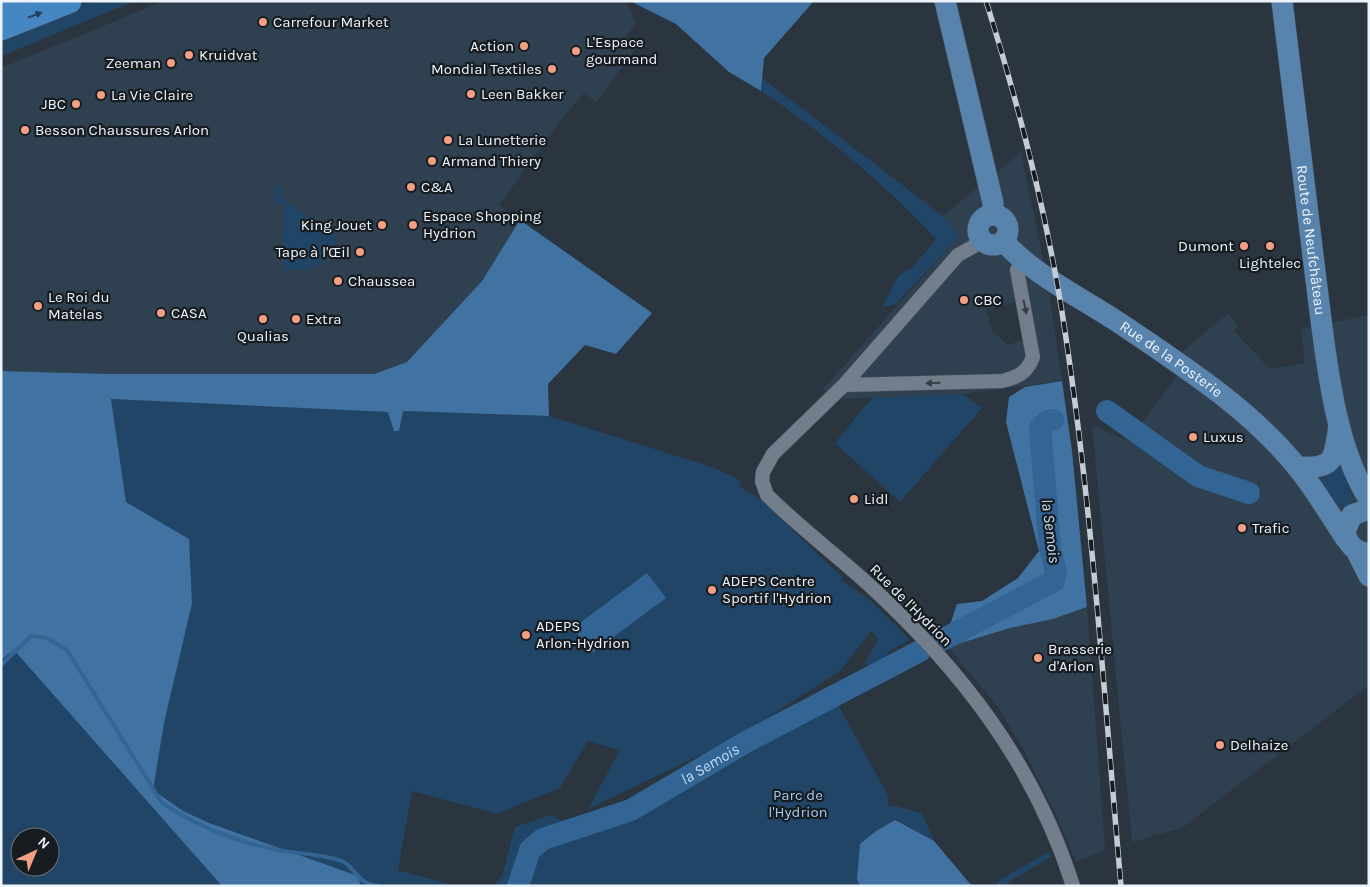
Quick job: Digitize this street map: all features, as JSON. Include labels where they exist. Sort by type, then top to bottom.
[{"type":"highway","points":[[1,8],[18,1]]},
{"type":"highway","points":[[1,28],[69,1]]},
{"type":"main road","points":[[945,1],[993,203],[993,214],[1001,216],[1007,224],[1008,234],[992,241]]},
{"type":"main road","name":"Route de Neufchâteau","points":[[1282,1],[1323,326],[1339,422],[1356,477],[1361,509],[1346,525],[1357,547]]},
{"type":"main road","name":"Rue de la Posterie","points":[[992,241],[1022,260],[1035,271],[1127,328],[1225,398],[1257,425],[1297,467],[1357,547],[1369,576]]},
{"type":"main road","points":[[1297,467],[1318,468],[1331,459],[1334,453],[1339,422]]},
{"type":"main road","name":"Rue de la Posterie","points":[[1321,499],[1337,509],[1361,509]]},
{"type":"street","name":"Rue de l'Hydrion","points":[[992,241],[958,255],[844,385],[773,454],[762,472],[762,481],[767,495],[908,622],[949,665],[983,707],[1013,752],[1066,861],[1074,886]]},
{"type":"street","points":[[844,385],[1002,381],[1017,378],[1028,369],[1034,357],[1017,270],[1022,260]]},
{"type":"shaded area","points":[[164,1],[626,1],[636,23],[626,37],[638,46],[596,102],[584,93],[562,119],[499,205],[520,220],[482,281],[407,362],[374,374],[111,374],[1,371],[1,68]]},
{"type":"shaded area","points":[[630,1],[814,1],[764,58],[761,91],[729,72],[676,24]]},
{"type":"shaded area","points":[[1021,152],[1047,278],[1062,381],[963,394],[847,399],[823,389],[958,237],[943,216]],"holes":[[[1017,302],[1025,339],[1008,345],[993,332],[986,310]]]},
{"type":"shaded area","points":[[520,220],[652,313],[616,354],[585,345],[548,384],[549,416],[403,411],[399,431],[394,431],[388,412],[111,399],[126,502],[189,539],[192,603],[164,723],[153,790],[183,811],[209,823],[358,876],[361,886],[222,886],[14,650],[1,660],[1,371],[111,374],[374,374],[407,362],[482,281]]},
{"type":"shaded area","points":[[1228,313],[1238,326],[1234,331],[1270,369],[1305,363],[1301,329],[1369,315],[1369,685],[1182,828],[1132,842],[1092,425],[1128,441],[1180,372],[1183,351]]},
{"type":"shaded area","points":[[1062,381],[1072,451],[1087,607],[1053,619],[1010,628],[948,647],[944,643],[957,604],[982,601],[1018,578],[1039,551],[1006,422],[1009,397],[1025,387]]},
{"type":"shaded area","points":[[647,573],[666,598],[592,653],[573,628]]},
{"type":"shaded area","points":[[1087,607],[1105,850],[1076,862],[1056,814],[1022,747],[997,706],[948,647],[1010,628],[1053,619]]},
{"type":"shaded area","points":[[895,820],[934,841],[972,886],[860,886],[857,879],[860,844],[876,831]]},
{"type":"green space","points":[[93,1],[135,1],[1,56],[1,38]]},
{"type":"green space","points":[[762,78],[943,216],[959,236],[896,304],[882,307],[899,275],[912,268],[936,239],[853,160],[808,124],[761,91]]},
{"type":"green space","points":[[280,185],[283,187],[278,195],[338,239],[321,262],[311,268],[283,270],[284,203],[274,202],[274,189]]},
{"type":"green space","points":[[963,394],[982,408],[900,502],[835,443],[872,398]]},
{"type":"green space","name":"ADEPS Arlon-Hydrion","points":[[111,399],[389,412],[394,431],[399,431],[402,411],[549,416],[712,467],[742,481],[739,486],[760,499],[843,578],[841,580],[870,600],[910,640],[890,650],[879,666],[864,664],[878,639],[871,631],[841,670],[738,737],[588,809],[620,750],[588,741],[560,788],[497,814],[412,791],[398,870],[456,886],[1,886],[1,607],[153,789],[189,539],[126,502]]},
{"type":"green space","points":[[1340,461],[1352,488],[1350,506],[1339,505],[1334,502],[1315,480],[1330,474],[1336,469]]},
{"type":"green space","name":"Parc de l'Hydrion","points":[[830,690],[887,794],[889,807],[896,806],[922,813],[934,841],[895,821],[902,886],[493,886],[502,876],[515,827],[551,815],[571,825],[612,812],[743,741]]},
{"type":"green space","points":[[1048,852],[1051,857],[1010,881],[1006,886],[996,886],[1001,879]]},
{"type":"waterway","name":"la Semois","points":[[1107,411],[1198,476],[1249,493]]},
{"type":"waterway","name":"la Semois","points":[[940,641],[1054,581],[1056,572],[1050,548],[1040,428],[1047,421],[1053,420]]},
{"type":"waterway","points":[[1,665],[31,636],[47,638],[67,650],[162,803],[203,826],[247,843],[342,861],[360,879],[371,885],[378,886]]},
{"type":"waterway","name":"la Semois","points":[[518,886],[530,850],[543,839],[631,810],[746,742],[920,651]]},
{"type":"railway","points":[[986,1],[1030,155],[1062,312],[1089,527],[1121,886]]},
{"type":"place","name":"Carrefour Market","points":[[263,22]]},
{"type":"place","name":"Action","points":[[524,46]]},
{"type":"place","name":"L'Espace gourmand","points":[[576,51]]},
{"type":"place","name":"Kruidvat","points":[[189,55]]},
{"type":"place","name":"Zeeman","points":[[171,63]]},
{"type":"place","name":"Mondial Textiles","points":[[552,69]]},
{"type":"place","name":"Leen Bakker","points":[[471,94]]},
{"type":"place","name":"La Vie Claire","points":[[101,95]]},
{"type":"place","name":"JBC","points":[[76,104]]},
{"type":"place","name":"Besson Chaussures Arlon","points":[[25,130]]},
{"type":"place","name":"La Lunetterie","points":[[448,140]]},
{"type":"place","name":"Armand Thiery","points":[[432,161]]},
{"type":"place","name":"C&A","points":[[411,187]]},
{"type":"place","name":"King Jouet","points":[[382,225]]},
{"type":"place","name":"Espace Shopping Hydrion","points":[[413,225]]},
{"type":"place","name":"Dumont","points":[[1244,246]]},
{"type":"place","name":"Lightelec","points":[[1270,246]]},
{"type":"place","name":"Tape à l'Œil","points":[[360,252]]},
{"type":"place","name":"Chaussea","points":[[338,281]]},
{"type":"place","name":"CBC","points":[[964,300]]},
{"type":"place","name":"Le Roi du Matelas","points":[[38,306]]},
{"type":"place","name":"CASA","points":[[161,313]]},
{"type":"place","name":"Qualias","points":[[263,319]]},
{"type":"place","name":"Extra","points":[[296,319]]},
{"type":"place","name":"Luxus","points":[[1193,437]]},
{"type":"place","name":"Lidl","points":[[854,499]]},
{"type":"place","name":"Trafic","points":[[1242,528]]},
{"type":"place","name":"ADEPS Centre Sportif l'Hydrion","points":[[712,590]]},
{"type":"place","name":"ADEPS Arlon-Hydrion","points":[[526,635]]},
{"type":"place","name":"Brasserie d'Arlon","points":[[1038,658]]},
{"type":"place","name":"Delhaize","points":[[1220,745]]}]
